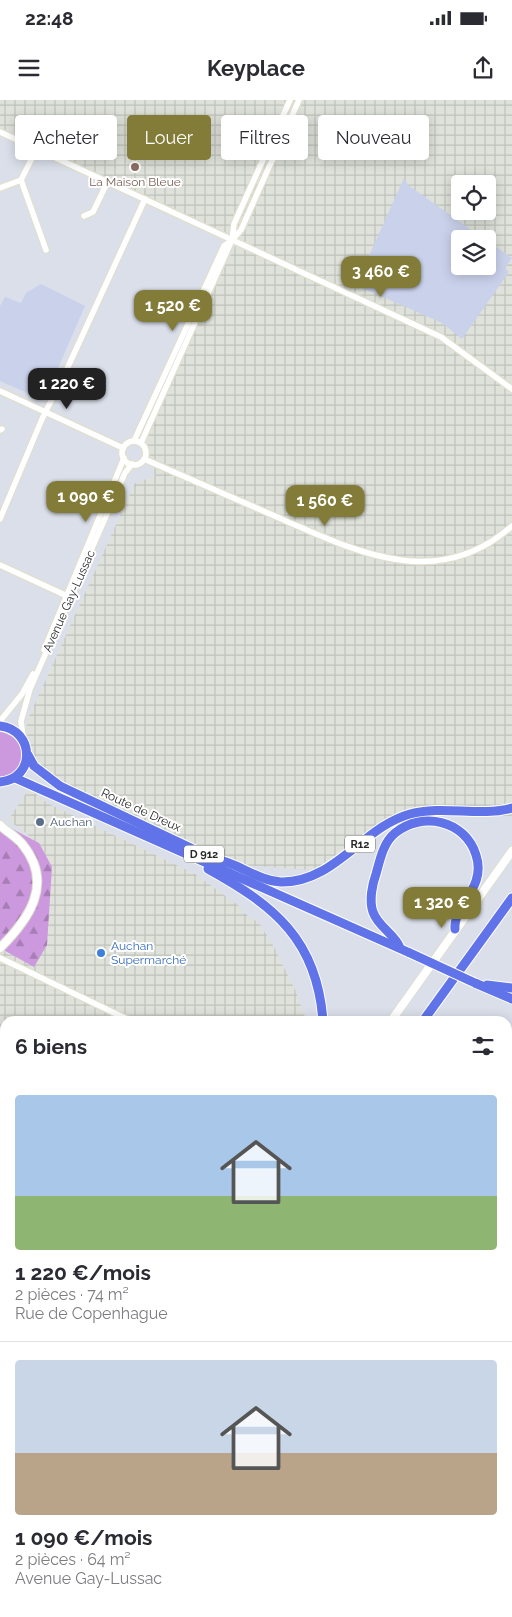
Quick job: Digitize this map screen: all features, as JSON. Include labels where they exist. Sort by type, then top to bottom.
[{"type":"main road","points":[[0,726],[15,730],[25,741],[28,755],[24,768],[15,778],[1,783]]},
{"type":"main road","name":"Route de Dreux","points":[[28,755],[34,766],[60,786],[336,915],[410,953],[512,999]]},
{"type":"main road","name":"Route de Dreux","points":[[15,778],[163,842],[333,920],[388,942]]},
{"type":"main road","name":"R12","points":[[214,859],[224,860],[266,879],[283,882],[303,879],[323,870],[379,830],[404,816],[425,810],[495,811],[512,808]]},
{"type":"main road","name":"R12","points":[[401,948],[398,941],[381,926],[373,912],[373,883],[384,849],[394,834],[406,826],[423,820],[441,822],[455,828],[469,841],[476,855],[478,871],[475,886],[455,922],[455,929]]},
{"type":"main road","points":[[0,824],[26,850],[34,866],[37,881],[32,910],[0,948]]},
{"type":"main road","points":[[163,842],[176,852],[245,889],[286,924],[312,966],[321,999],[323,1016]]},
{"type":"main road","name":"R12","points":[[394,1016],[512,851]]},
{"type":"main road","points":[[427,1016],[512,898]]},
{"type":"main road","points":[[475,982],[512,988]]},
{"type":"street","points":[[134,441],[224,246],[241,230],[292,101]]},
{"type":"street","points":[[0,132],[15,140]]},
{"type":"street","points":[[0,188],[21,180],[31,160]]},
{"type":"street","points":[[58,160],[441,337],[512,389]]},
{"type":"street","points":[[21,180],[46,250]]},
{"type":"street","points":[[84,216],[93,212],[106,182]]},
{"type":"street","points":[[0,519],[46,412],[145,199]]},
{"type":"street","points":[[141,443],[232,240]]},
{"type":"street","points":[[0,392],[123,448]]},
{"type":"street","points":[[134,441],[141,443],[145,449],[144,459],[139,464],[132,464],[124,458],[123,448],[128,443],[134,441]]},
{"type":"street","name":"Avenue Gay-Lussac","points":[[0,721],[22,694],[36,668],[124,458]]},
{"type":"street","points":[[144,459],[346,547],[388,560],[426,562],[464,553],[486,544],[512,526]]},
{"type":"street","name":"Avenue Gay-Lussac","points":[[25,741],[21,721],[30,689],[125,473],[132,464]]},
{"type":"street","points":[[0,565],[65,595]]},
{"type":"street","points":[[0,958],[121,1016]]},
{"type":"shaded area","points":[[0,100],[512,100],[512,816],[455,815],[405,820],[367,838],[325,871],[241,865],[82,804],[37,770],[28,759],[27,721],[135,483],[155,476],[148,455],[141,445],[173,370],[236,244],[59,160],[117,160],[117,115],[15,115],[15,139],[0,132]]},
{"type":"shaded area","points":[[404,178],[408,185],[451,216],[451,220],[457,220],[471,230],[451,230],[451,275],[496,275],[496,247],[512,258],[505,268],[509,272],[462,339],[442,323],[356,285]]},
{"type":"shaded area","points":[[41,284],[85,306],[44,400],[0,381],[0,306],[5,297],[21,303],[26,293]]},
{"type":"shaded area","points":[[29,789],[47,803],[195,874],[242,908],[241,911],[259,923],[274,947],[296,992],[305,1016],[0,1016],[0,949],[10,955],[14,947],[36,844],[26,833],[8,820]]},
{"type":"green space","points":[[0,732],[13,737],[17,742],[22,754],[22,761],[14,773],[0,779]]},
{"type":"green space","points":[[0,820],[5,825],[39,843],[52,867],[47,945],[34,967],[0,948]]},
{"type":"place","name":"La Maison Bleue","points":[[135,167]]},
{"type":"place","name":"Auchan","points":[[40,822]]},
{"type":"place","name":"Auchan Supermarché","points":[[101,953]]}]
